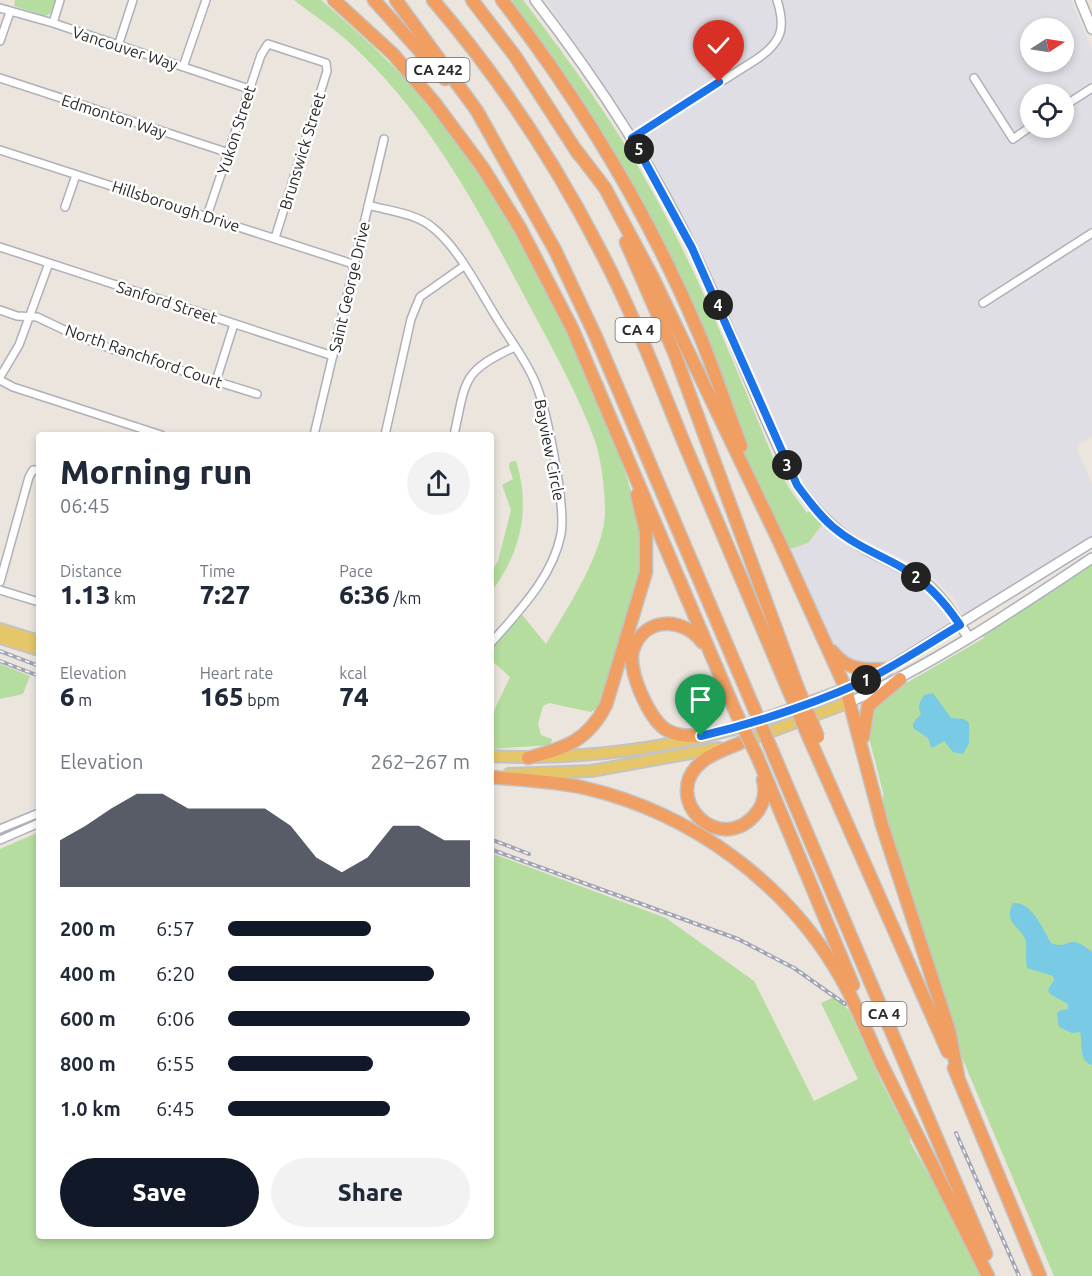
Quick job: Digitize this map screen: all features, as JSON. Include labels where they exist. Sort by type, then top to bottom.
[{"type":"highway","points":[[333,0],[386,47],[434,102],[483,168],[520,228],[556,294],[717,666],[736,712],[744,741],[755,757],[895,1090]]},
{"type":"highway","name":"CA 242","points":[[374,0],[441,74],[471,116],[496,145]]},
{"type":"highway","name":"CA 4","points":[[396,0],[477,111],[536,214],[592,327],[995,1276]]},
{"type":"highway","name":"CA 4","points":[[433,0],[471,46],[519,112],[561,178],[601,251],[636,325],[792,687],[958,1076],[1040,1276]]},
{"type":"highway","points":[[472,0],[515,56],[576,150],[613,215],[661,317],[792,687]]},
{"type":"highway","points":[[502,0],[575,104],[656,243],[700,337],[778,538]]},
{"type":"highway","points":[[576,150],[605,188],[635,242],[822,631],[846,689],[882,825],[949,1030],[958,1076]]},
{"type":"highway","points":[[528,758],[570,744],[595,724],[611,691],[646,572],[647,546],[643,518],[631,474],[606,406]]},
{"type":"highway","points":[[701,736],[685,736],[667,731],[654,718],[634,671],[633,651],[637,642],[650,628],[666,622],[675,623],[698,636],[717,666]]},
{"type":"highway","points":[[822,631],[834,653],[855,669],[887,669]]},
{"type":"highway","points":[[862,746],[868,706],[900,679]]},
{"type":"highway","points":[[744,741],[703,760],[692,774],[687,794],[689,805],[700,820],[717,829],[726,830],[742,825],[755,815],[763,801],[764,789],[755,757]]},
{"type":"highway","points":[[494,776],[582,787],[614,796],[683,824],[736,858],[788,906],[830,960],[852,997],[895,1090],[988,1276]]},
{"type":"main road","points":[[0,628],[36,640]]},
{"type":"main road","points":[[0,638],[36,649]]},
{"type":"main road","points":[[494,756],[528,758],[590,756],[661,746],[732,729],[846,689]]},
{"type":"main road","points":[[494,776],[591,771],[660,760],[744,741],[850,702]]},
{"type":"street","points":[[53,23],[60,0]]},
{"type":"street","points":[[118,46],[134,0]]},
{"type":"street","points":[[183,67],[206,0]]},
{"type":"street","points":[[535,0],[584,65],[632,138],[692,248],[797,485],[834,528],[865,549],[903,568],[927,584],[944,601],[969,638]]},
{"type":"street","points":[[632,138],[757,59],[774,45],[783,23],[777,0]]},
{"type":"street","points":[[1080,0],[1092,27]]},
{"type":"street","name":"Vancouver Way","points":[[0,8],[53,23],[249,89]]},
{"type":"street","points":[[0,41],[10,12]]},
{"type":"street","name":"Yukon Street","points":[[207,216],[261,55],[268,45],[326,63]]},
{"type":"street","name":"Brunswick Street","points":[[275,238],[327,71],[326,63]]},
{"type":"street","name":"Edmonton Way","points":[[0,78],[229,153]]},
{"type":"street","points":[[974,78],[1013,139],[1020,134]]},
{"type":"street","points":[[1074,100],[1092,88]]},
{"type":"street","name":"Saint George Drive","points":[[315,432],[352,264],[384,139]]},
{"type":"street","name":"Hillsborough Drive","points":[[0,150],[352,264]]},
{"type":"street","points":[[65,207],[76,175]]},
{"type":"street","name":"Bayview Circle","points":[[368,206],[423,220],[441,235],[464,266],[515,347],[534,380],[541,398],[563,519],[554,554],[541,581],[494,639]]},
{"type":"street","points":[[983,303],[1092,233]]},
{"type":"street","name":"Sanford Street","points":[[0,247],[333,356]]},
{"type":"street","points":[[49,263],[19,345],[0,379],[14,387],[152,432]]},
{"type":"street","points":[[386,432],[411,319],[420,297],[464,266]]},
{"type":"street","name":"North Ranchford Court","points":[[0,310],[17,316],[30,317],[115,350],[257,394]]},
{"type":"street","points":[[216,381],[234,324]]},
{"type":"street","points":[[455,432],[470,375],[486,360],[515,347]]},
{"type":"street","points":[[0,582],[29,477],[33,470],[36,470]]},
{"type":"street","points":[[846,689],[887,669],[1092,543]]},
{"type":"street","points":[[850,702],[900,679],[969,638],[1092,558]]},
{"type":"street","points":[[0,590],[36,601]]},
{"type":"street","points":[[0,829],[36,814]]},
{"type":"street","points":[[0,840],[36,824]]},
{"type":"shaded area","points":[[545,0],[1071,0],[1092,50],[1092,436],[1076,447],[1092,484],[1092,542],[965,622],[956,600],[933,578],[917,566],[861,539],[835,520],[808,491],[786,451],[718,291],[630,124]]},
{"type":"shaded area","points":[[826,520],[927,584],[960,625],[887,669],[840,660],[784,551],[808,543]]},
{"type":"green space","points":[[15,0],[55,0],[51,13],[45,16],[14,6]]},
{"type":"green space","points":[[294,0],[321,0],[392,65],[431,108],[481,175],[544,283],[580,359],[625,472],[640,531],[641,562],[637,587],[608,685],[598,707],[591,712],[549,703],[543,706],[538,724],[541,735],[552,739],[551,745],[494,749],[494,711],[510,677],[494,663],[494,640],[519,611],[546,644],[584,579],[604,524],[603,483],[595,441],[567,376],[515,278],[454,172],[432,138],[381,74],[331,27]]},
{"type":"green space","points":[[502,0],[523,0],[594,97],[642,174],[674,232],[705,297],[775,462],[789,488],[807,513],[809,511],[822,525],[808,543],[784,551],[717,380],[636,208]]},
{"type":"green space","points":[[516,461],[523,496],[523,513],[510,562],[494,588],[494,568],[498,561],[511,510],[502,485],[513,479],[509,467],[510,462]]},
{"type":"green space","points":[[1092,558],[1092,1276],[1054,1276],[963,1060],[951,1026],[884,817],[883,792],[868,734],[869,714],[891,692],[984,638],[980,631]]},
{"type":"green space","points":[[0,664],[30,676],[23,694],[0,699]]},
{"type":"green space","points":[[36,833],[36,1239],[494,1239],[494,854],[666,918],[754,981],[814,1101],[858,1079],[821,1003],[834,997],[849,1010],[883,1085],[910,1136],[910,1142],[942,1197],[980,1276],[0,1276],[0,849]]},
{"type":"water","points":[[933,693],[951,718],[964,719],[969,723],[969,743],[963,754],[953,752],[944,741],[931,747],[928,738],[913,728],[913,723],[921,714],[919,706],[921,700],[924,695]]},
{"type":"water","points":[[1013,903],[1020,904],[1032,912],[1051,943],[1062,945],[1073,942],[1092,952],[1092,1065],[1083,1056],[1080,1032],[1072,1033],[1059,1027],[1057,1014],[1059,1011],[1068,1009],[1068,1004],[1050,994],[1048,990],[1054,980],[1053,976],[1027,968],[1026,942],[1011,921],[1010,910]]},
{"type":"railway","points":[[0,651],[36,665]]},
{"type":"railway","points":[[0,661],[36,675]]},
{"type":"railway","points":[[494,841],[529,854]]},
{"type":"railway","points":[[494,850],[738,939],[794,968],[845,1004]]},
{"type":"railway","points":[[956,1133],[1019,1276]]},
{"type":"route","points":[[701,736],[732,729],[846,689],[880,673],[960,625],[944,601],[927,584],[903,568],[865,549],[834,528],[797,485],[710,284],[632,138],[719,82]]}]
